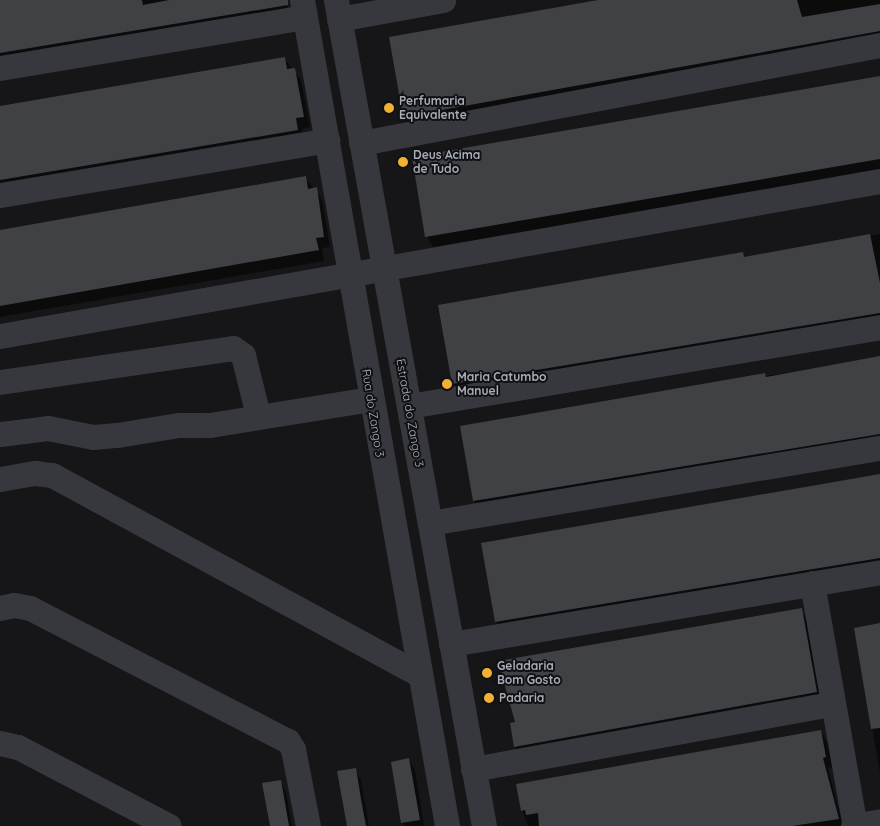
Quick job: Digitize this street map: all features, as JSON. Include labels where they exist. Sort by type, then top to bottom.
[{"type":"street","points":[[338,9],[443,0]]},
{"type":"street","points":[[0,68],[303,8]]},
{"type":"street","name":"Rua do Zango 3","points":[[303,8],[351,275],[370,399],[447,826]]},
{"type":"street","name":"Estrada do Zango 3","points":[[338,9],[484,826]]},
{"type":"street","points":[[361,143],[880,45]]},
{"type":"street","points":[[0,195],[327,140]]},
{"type":"street","points":[[0,336],[880,181]]},
{"type":"street","points":[[409,406],[880,327]]},
{"type":"street","points":[[0,382],[233,348],[242,355],[258,415]]},
{"type":"street","points":[[0,434],[48,428],[93,437],[179,425],[210,425],[258,415],[370,399]]},
{"type":"street","points":[[430,523],[880,448]]},
{"type":"street","points":[[0,479],[35,473],[52,476],[419,674]]},
{"type":"street","points":[[451,644],[880,572]]},
{"type":"street","points":[[812,583],[854,826],[880,821]]},
{"type":"street","points":[[0,608],[14,605],[30,608],[288,741],[293,749],[308,826]]},
{"type":"street","points":[[473,769],[832,704]]},
{"type":"street","points":[[0,743],[18,747],[168,826]]},
{"type":"building","points":[[0,0],[142,0],[143,5],[169,0],[288,0],[288,5],[0,53]]},
{"type":"building","points":[[598,0],[797,0],[802,17],[880,4],[880,31],[403,117],[389,37]]},
{"type":"building","points":[[285,57],[287,69],[295,68],[304,117],[296,118],[298,130],[0,180],[0,106]]},
{"type":"building","points":[[880,76],[880,159],[425,237],[412,157]]},
{"type":"building","points":[[306,176],[308,189],[317,187],[324,237],[316,238],[319,250],[0,306],[0,230]]},
{"type":"building","points":[[870,234],[880,283],[880,313],[452,384],[438,305],[743,252],[744,257]]},
{"type":"building","points":[[880,356],[880,434],[473,501],[460,426],[765,373],[766,377]]},
{"type":"building","points":[[880,474],[880,558],[495,622],[481,543]]},
{"type":"building","points":[[802,608],[817,692],[514,747],[510,723],[515,722],[498,661]]},
{"type":"building","points":[[880,623],[880,728],[871,729],[854,628]]},
{"type":"building","points":[[821,730],[826,757],[823,758],[839,819],[792,826],[539,826],[538,813],[526,815],[525,810],[521,811],[516,784]]},
{"type":"building","points":[[409,758],[420,820],[401,823],[391,762]]},
{"type":"building","points":[[356,768],[366,826],[347,826],[337,771]]},
{"type":"building","points":[[281,780],[289,826],[270,826],[262,783]]},
{"type":"place","name":"Perfumaria Equivalente","points":[[389,108]]},
{"type":"place","name":"Deus Acima de Tudo","points":[[403,162]]},
{"type":"place","name":"Maria Catumbo Manuel","points":[[447,384]]},
{"type":"place","name":"Geladaria Bom Gosto","points":[[487,673]]},
{"type":"place","name":"Padaria","points":[[489,698]]}]
